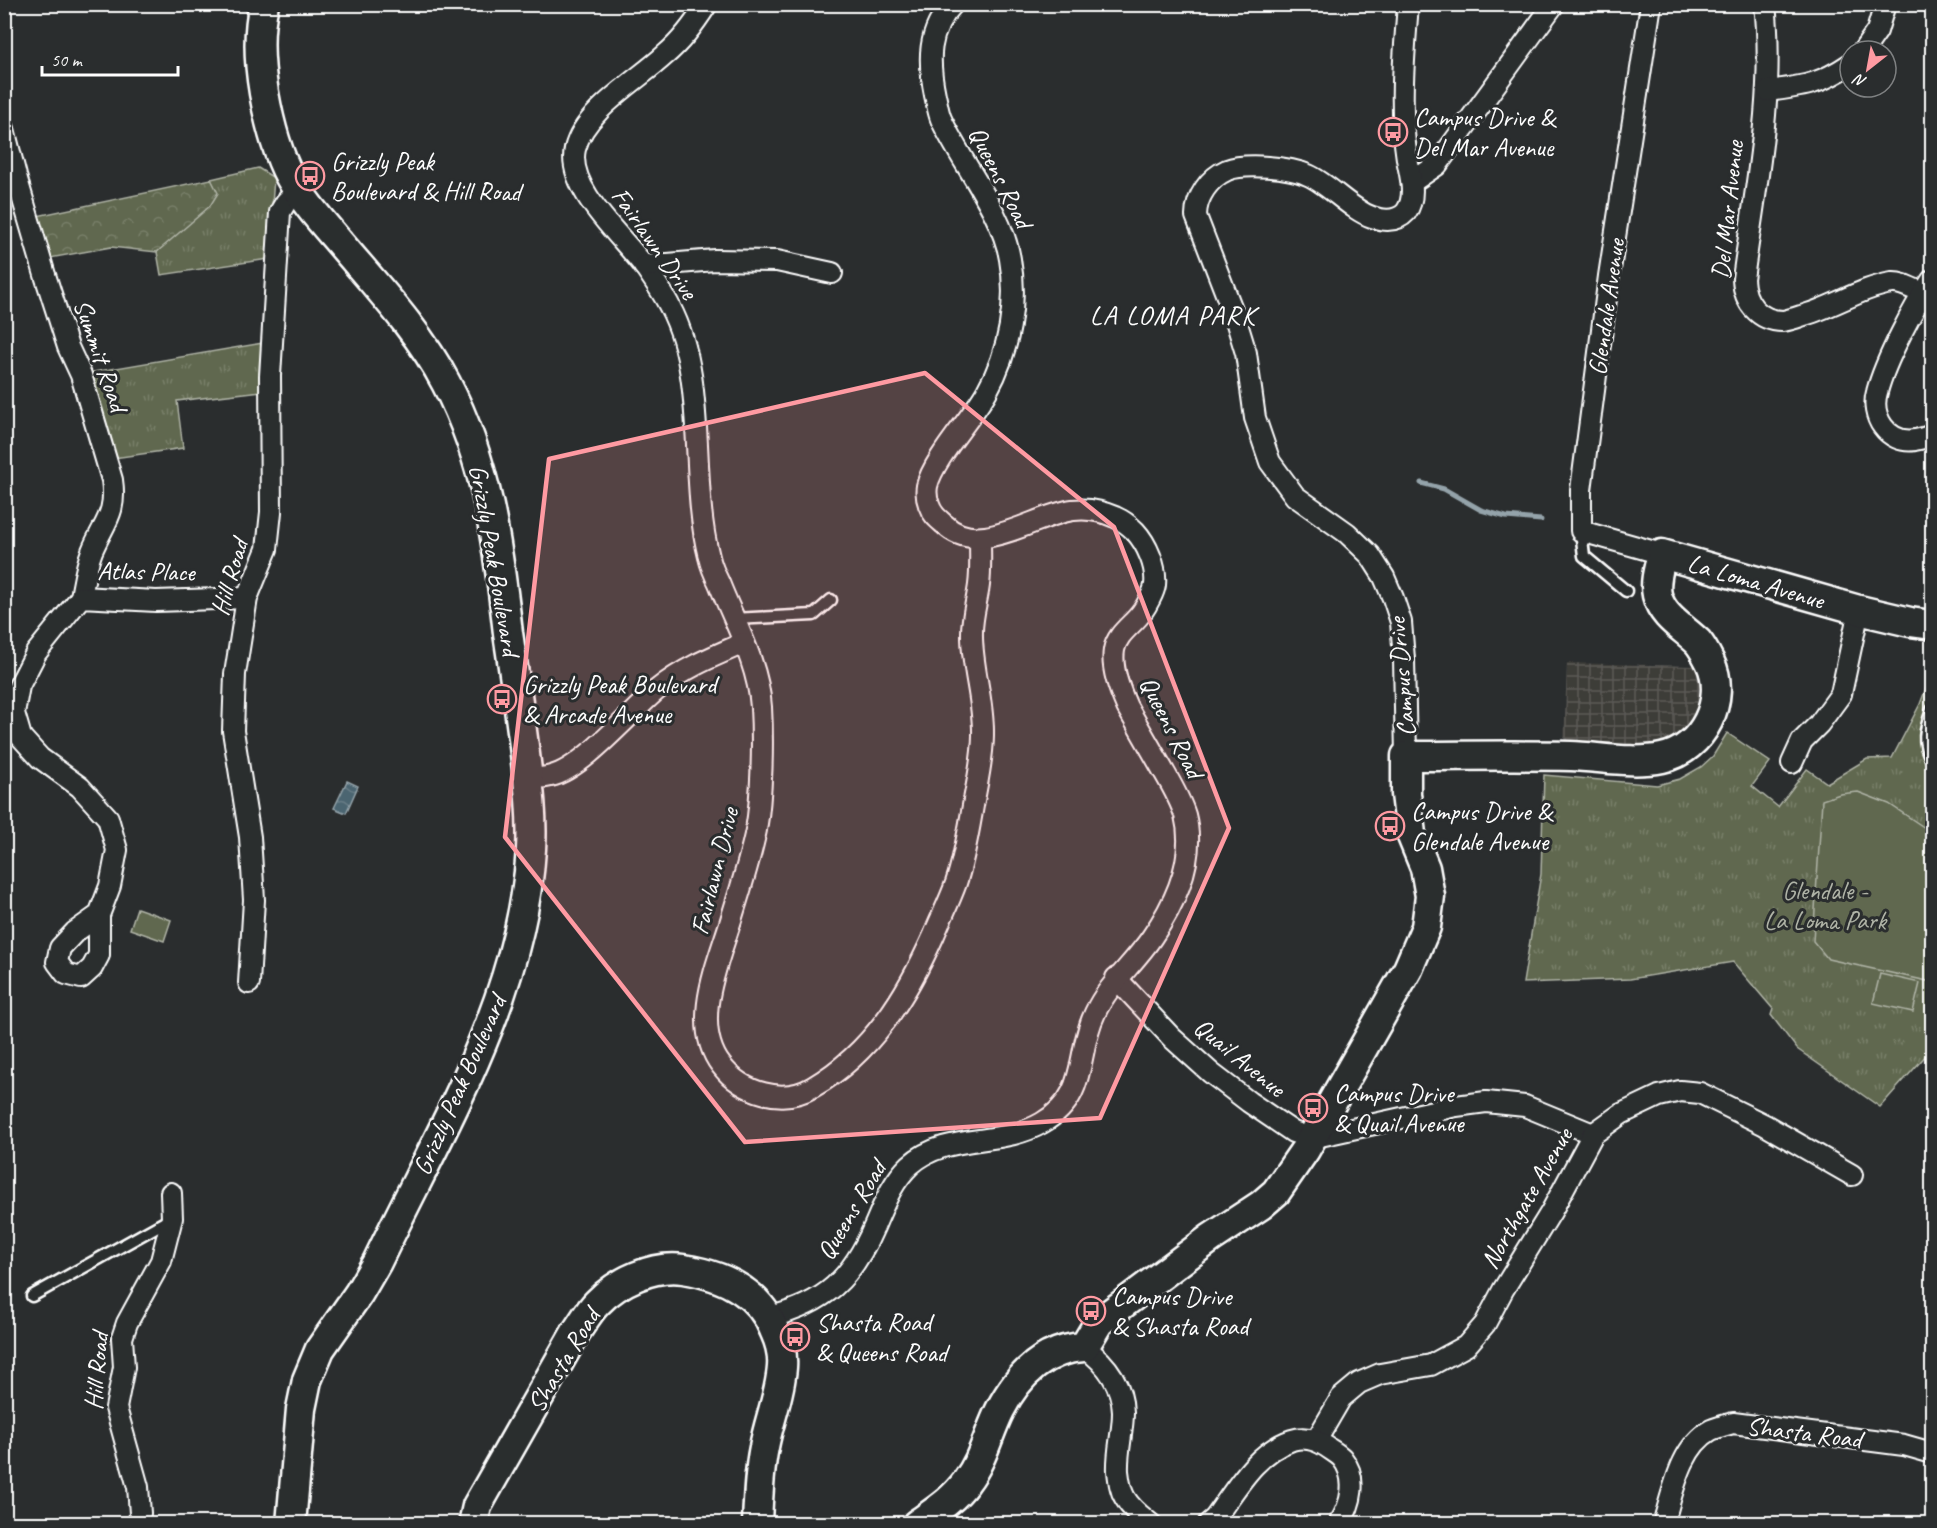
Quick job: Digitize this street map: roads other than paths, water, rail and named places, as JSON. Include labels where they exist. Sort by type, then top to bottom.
[{"type":"street","name":"Grizzly Peak Boulevard","points":[[264,4],[259,50],[267,108],[277,147],[298,190],[313,212],[402,316],[424,347],[462,415],[477,453],[489,502],[501,569],[528,779],[532,846],[526,901],[512,957],[492,1020],[470,1072],[377,1262],[359,1293],[320,1349],[307,1380],[301,1409],[291,1524]]},
{"type":"street","name":"Fairlawn Drive","points":[[707,4],[688,32],[667,54],[608,102],[589,123],[576,145],[574,164],[580,183],[600,212],[644,266],[677,321],[687,356],[693,399],[700,494],[709,558],[752,660],[758,684],[761,711],[757,823],[750,857],[710,994],[707,1016],[709,1038],[720,1064],[739,1083],[754,1091],[768,1095],[790,1096],[811,1089],[847,1062],[879,1031],[903,998],[925,955],[956,882],[968,829],[983,735],[972,633],[980,580],[980,538]]},
{"type":"street","name":"Queens Road","points":[[770,1317],[791,1312],[834,1288],[860,1256],[898,1177],[919,1157],[949,1145],[1010,1135],[1040,1124],[1066,1103],[1080,1072],[1091,1022],[1100,1001],[1116,978],[1151,939],[1174,901],[1186,864],[1188,848],[1186,822],[1178,798],[1127,707],[1121,694],[1114,663],[1117,640],[1142,612],[1155,586],[1152,558],[1136,531],[1121,520],[1103,512],[1071,510],[1005,532],[980,538],[966,537],[949,530],[932,513],[927,501],[927,486],[938,465],[987,391],[1008,333],[1014,300],[1010,258],[1000,226],[940,116],[930,70],[932,42],[945,13],[953,4]]},
{"type":"street","name":"Campus Drive","points":[[1084,1347],[1099,1322],[1276,1192],[1311,1138],[1408,969],[1426,927],[1430,896],[1425,868],[1411,834],[1406,794],[1404,659],[1401,622],[1384,577],[1370,555],[1347,533],[1295,496],[1270,462],[1254,418],[1245,353],[1235,316],[1196,216],[1198,201],[1210,181],[1228,170],[1257,167],[1279,167],[1308,175],[1370,217],[1388,221],[1399,217],[1406,211],[1411,201],[1412,182],[1402,122],[1408,4]]},
{"type":"street","points":[[1412,182],[1437,165],[1554,4]]},
{"type":"street","name":"Glendale Avenue","points":[[1581,531],[1581,490],[1609,276],[1651,4]]},
{"type":"street","name":"Del Mar Avenue","points":[[1765,4],[1768,33],[1768,92],[1743,279],[1745,297],[1756,312],[1767,318],[1784,321],[1810,314],[1868,288],[1896,282],[1928,286]]},
{"type":"street","points":[[1872,39],[1877,32],[1885,4]]},
{"type":"street","points":[[1768,92],[1812,85],[1838,71]]},
{"type":"street","name":"Summit Road","points":[[4,129],[45,274],[68,347],[81,375],[115,497],[108,521],[92,550],[81,597]]},
{"type":"street","name":"Hill Road","points":[[249,983],[254,890],[250,837],[233,731],[235,674],[247,598],[267,549],[271,512],[270,376],[280,212],[298,190]]},
{"type":"street","points":[[644,266],[716,260],[777,261],[832,273]]},
{"type":"street","points":[[1928,286],[1895,347],[1876,394],[1877,418],[1883,429],[1893,437],[1913,441],[1932,435]]},
{"type":"street","name":"La Loma Avenue","points":[[1581,531],[1859,610],[1932,625]]},
{"type":"street","points":[[1406,756],[1572,756],[1645,760],[1663,758],[1684,749],[1700,734],[1713,714],[1717,689],[1711,664],[1700,644],[1672,620],[1661,606],[1657,594],[1657,574],[1662,555]]},
{"type":"street","name":"Atlas Place","points":[[99,915],[110,885],[117,850],[108,818],[80,787],[40,758],[21,737],[14,713],[19,686],[36,653],[81,597],[156,600],[247,598]]},
{"type":"street","points":[[1792,763],[1802,741],[1820,724],[1841,694],[1859,610]]},
{"type":"street","points":[[528,779],[552,776],[570,768],[659,688],[700,661],[744,643]]},
{"type":"street","name":"Quail Avenue","points":[[1116,978],[1172,1038],[1211,1073],[1293,1132],[1311,1138]]},
{"type":"street","name":"Northgate Avenue","points":[[1317,1440],[1341,1398],[1359,1383],[1380,1374],[1431,1365],[1466,1346],[1485,1324],[1551,1212],[1593,1134],[1621,1114],[1659,1096],[1680,1091],[1700,1093],[1765,1125],[1852,1175]]},
{"type":"street","points":[[1311,1138],[1456,1106],[1486,1102],[1525,1106],[1593,1134]]},
{"type":"street","name":"Hill Road","points":[[139,1524],[138,1487],[116,1408],[124,1367],[122,1338],[127,1323],[161,1261],[172,1218],[171,1193]]},
{"type":"street","name":"Shasta Road","points":[[473,1524],[477,1506],[576,1332],[599,1300],[625,1282],[654,1270],[676,1268],[704,1272],[727,1280],[754,1298],[770,1317],[780,1346],[782,1367],[779,1392],[764,1446],[757,1524]]},
{"type":"street","points":[[917,1524],[942,1507],[967,1481],[982,1455],[999,1411],[1031,1367],[1047,1355],[1068,1348],[1084,1347],[1100,1358],[1117,1384],[1123,1410],[1117,1460],[1119,1479],[1124,1497],[1134,1511],[1150,1524]]},
{"type":"street","name":"Shasta Road","points":[[1663,1524],[1685,1460],[1695,1443],[1712,1430],[1733,1423],[1904,1445],[1932,1453]]},
{"type":"street","points":[[1208,1524],[1215,1518],[1254,1464],[1273,1449],[1294,1439],[1317,1440],[1342,1458],[1350,1475],[1352,1491],[1339,1524]]},
{"type":"lane","name":"Glendale Avenue","points":[[1581,531],[1584,556],[1626,591]]},
{"type":"lane","points":[[733,619],[814,615],[831,600]]},
{"type":"lane","points":[[1932,710],[1926,727],[1925,748],[1932,760]]},
{"type":"lane","points":[[32,1296],[172,1218]]},
{"type":"water","points":[[347,781],[358,786],[346,813],[334,808]]},
{"type":"waterway","points":[[1421,483],[1444,489],[1481,510],[1506,517],[1541,520]]},
{"type":"place","name":"Campus Drive & Del Mar Avenue","points":[[1393,132]]},
{"type":"place","name":"Grizzly Peak Boulevard & Hill Road","points":[[310,176]]},
{"type":"place","name":"Grizzly Peak Boulevard & Arcade Avenue","points":[[502,699]]},
{"type":"place","name":"Campus Drive & Glendale Avenue","points":[[1390,826]]},
{"type":"place","name":"Campus Drive & Quail Avenue","points":[[1313,1108]]},
{"type":"place","name":"Campus Drive & Shasta Road","points":[[1091,1311]]},
{"type":"place","name":"Shasta Road & Queens Road","points":[[795,1337]]},
{"type":"district","name":"LA LOMA PARK","points":[[1173,315]]},
{"type":"park label","name":"Glendale - La Loma Park","points":[[1825,905]]}]
